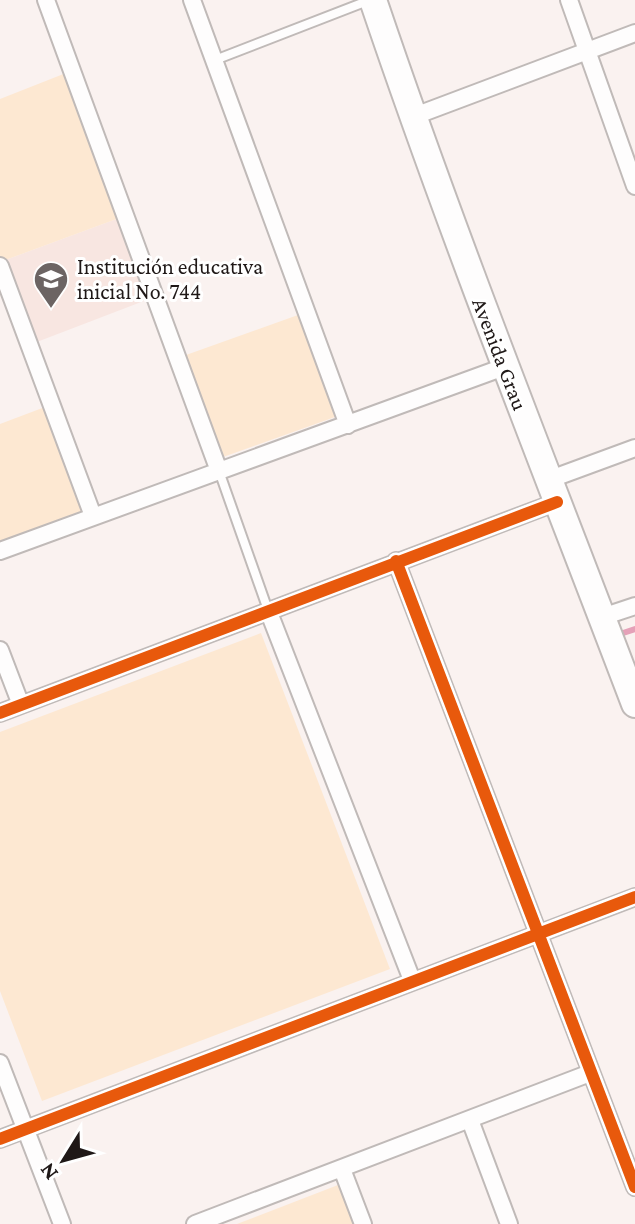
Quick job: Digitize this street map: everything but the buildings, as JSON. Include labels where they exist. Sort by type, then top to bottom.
[{"type":"main road","name":"Avenida Grau","points":[[372,0],[412,117],[552,491],[602,617],[626,654],[635,704]]},
{"type":"street","points":[[46,0],[219,471]]},
{"type":"street","points":[[192,0],[348,425]]},
{"type":"street","points":[[569,0],[635,186]]},
{"type":"street","points":[[412,117],[635,33]]},
{"type":"street","points":[[0,266],[93,516]]},
{"type":"street","points":[[0,551],[504,367]]},
{"type":"street","points":[[0,713],[396,561],[552,491],[635,448]]},
{"type":"street","points":[[396,561],[635,1187]]},
{"type":"street","points":[[602,617],[635,606]]},
{"type":"street","points":[[268,610],[412,980]]},
{"type":"street","points":[[0,650],[21,705]]},
{"type":"street","points":[[0,1139],[635,897]]},
{"type":"street","points":[[0,1063],[62,1224]]},
{"type":"street","points":[[195,1224],[216,1220],[590,1073]]},
{"type":"street","points":[[470,1120],[509,1224]]},
{"type":"street","points":[[342,1169],[363,1224]]},
{"type":"lane","points":[[215,60],[372,0]]},
{"type":"lane","points":[[219,471],[268,610]]},
{"type":"shaded area","points":[[66,73],[122,217],[0,262],[0,99]]},
{"type":"shaded area","points":[[122,217],[149,299],[29,345],[0,262]]},
{"type":"shaded area","points":[[298,315],[335,417],[223,457],[186,355]]},
{"type":"shaded area","points":[[45,407],[85,512],[0,544],[0,424]]},
{"type":"shaded area","points":[[261,633],[390,969],[42,1101],[0,991],[0,732]]},
{"type":"shaded area","points":[[338,1185],[353,1224],[237,1224]]},
{"type":"waterway","points":[[617,635],[635,629]]},
{"type":"cycle path","points":[[0,713],[557,502]]},
{"type":"cycle path","points":[[396,561],[635,1187]]},
{"type":"cycle path","points":[[0,1139],[635,897]]},
{"type":"place","name":"Institución educativa inicial No. 744","points":[[51,310]]}]
